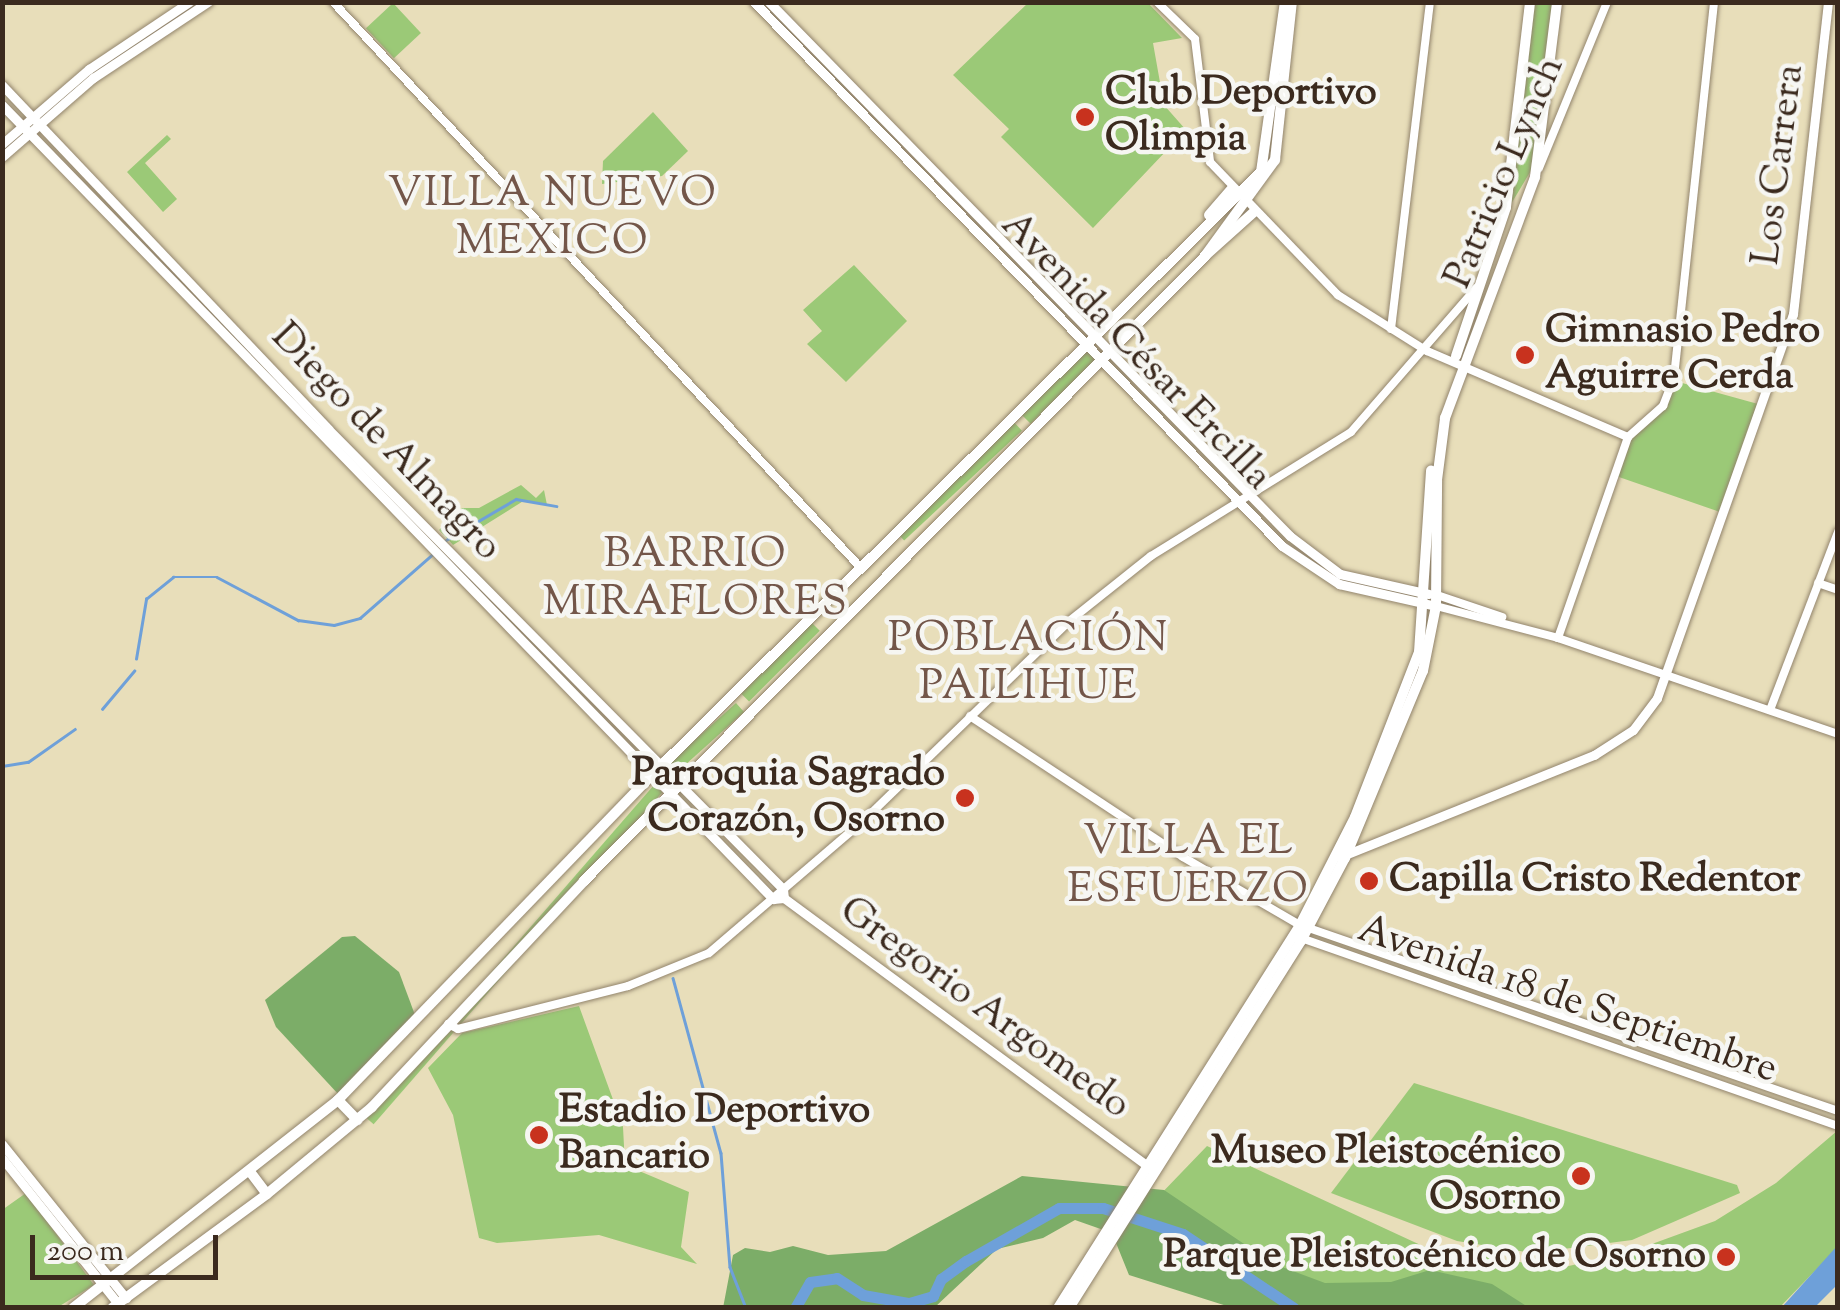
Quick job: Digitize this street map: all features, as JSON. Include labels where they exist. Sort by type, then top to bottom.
[{"type":"main road","points":[[2,158],[25,130],[106,56],[189,2]]},
{"type":"main road","points":[[35,121],[102,71],[208,2]]},
{"type":"main road","name":"Avenida César Ercilla","points":[[754,2],[1089,337]]},
{"type":"main road","name":"Avenida César Ercilla","points":[[770,2],[1286,550],[1331,581],[1376,595],[1432,600]]},
{"type":"main road","points":[[2,1144],[119,1303],[268,1194],[358,1120],[675,789],[1205,256],[1261,172],[1269,151],[1288,2]]},
{"type":"main road","points":[[1069,1308],[1304,925],[1341,857],[1423,671],[1432,600],[1438,459],[1455,366],[1506,207],[1530,2]]},
{"type":"main road","points":[[1535,177],[1557,2]]},
{"type":"main road","name":"Los Carrera","points":[[1341,857],[1594,755],[1633,730],[1668,674],[1792,314],[1828,2]]},
{"type":"main road","name":"Diego de Almagro","points":[[2,85],[438,548]]},
{"type":"main road","name":"Diego de Almagro","points":[[2,106],[179,290],[657,771],[727,833],[780,895]]},
{"type":"main road","points":[[2,144],[25,130]]},
{"type":"main road","name":"Patricio Lynch","points":[[1455,366],[1535,177]]},
{"type":"main road","points":[[73,1308],[338,1100],[657,771],[1196,230],[1242,200]]},
{"type":"main road","points":[[179,290],[187,281]]},
{"type":"main road","name":"Avenida César Ercilla","points":[[1106,355],[1294,540],[1340,574],[1432,600]]},
{"type":"main road","points":[[891,536],[909,554]]},
{"type":"main road","points":[[1286,550],[1294,540]]},
{"type":"main road","points":[[1331,581],[1340,574]]},
{"type":"main road","points":[[1376,595],[1384,585]]},
{"type":"main road","points":[[839,588],[857,606]]},
{"type":"main road","name":"Diego de Almagro","points":[[675,789],[718,842],[780,895]]},
{"type":"main road","points":[[718,842],[727,833]]},
{"type":"main road","name":"Gregorio Argomedo","points":[[780,895],[1152,1174]]},
{"type":"main road","points":[[1152,1174],[1162,1166],[1301,940],[1304,925]]},
{"type":"main road","points":[[338,1100],[358,1120]]},
{"type":"main road","points":[[2,1158],[108,1283]]},
{"type":"main road","points":[[251,1172],[268,1194]]},
{"type":"main road","points":[[1058,1308],[1095,1261]]},
{"type":"street","points":[[332,2],[860,566]]},
{"type":"street","points":[[1157,2],[1195,40],[1206,150],[1242,200],[1338,295],[1455,366],[1628,437]]},
{"type":"street","points":[[1391,329],[1430,2]]},
{"type":"street","name":"Patricio Lynch","points":[[1535,177],[1607,2]]},
{"type":"street","points":[[1558,638],[1628,437],[1663,406],[1674,377],[1714,2]]},
{"type":"street","points":[[448,1024],[458,1029],[678,970],[780,895],[1066,623],[1151,556],[1351,432],[1427,352],[1485,274]]},
{"type":"street","points":[[1770,710],[1838,532]]},
{"type":"street","points":[[1818,583],[1838,590]]},
{"type":"street","name":"Avenida César Ercilla","points":[[1432,600],[1668,674],[1838,734]]},
{"type":"street","name":"Avenida 18 de Septiembre","points":[[970,716],[1183,858],[1304,925],[1838,1113]]},
{"type":"street","name":"Avenida 18 de Septiembre","points":[[1301,940],[1834,1124]]},
{"type":"street","points":[[1386,970],[1392,955]]},
{"type":"street","points":[[1568,1033],[1572,1018]]},
{"type":"street","points":[[1725,1087],[1730,1074]]},
{"type":"street","points":[[1834,1124],[1838,1113]]},
{"type":"green space","points":[[393,3],[421,33],[394,58],[366,28]]},
{"type":"green space","name":"Club Deportivo Olimpia","points":[[1028,3],[1148,3],[1182,38],[1153,43],[1164,105],[1186,130],[1093,228],[1001,137],[1009,129],[953,75]]},
{"type":"green space","points":[[1532,3],[1555,3],[1535,164],[1508,209]]},
{"type":"green space","points":[[653,112],[688,151],[662,176],[602,184],[603,161]]},
{"type":"green space","points":[[167,135],[171,139],[145,163],[177,199],[163,212],[127,172]]},
{"type":"green space","points":[[854,265],[907,321],[846,382],[807,344],[822,331],[803,310]]},
{"type":"green space","points":[[1083,346],[1096,359],[1031,424],[1018,411]]},
{"type":"green space","points":[[1675,381],[1758,404],[1720,512],[1616,476],[1630,439],[1665,408]]},
{"type":"green space","points":[[1011,419],[1022,431],[904,541],[893,529]]},
{"type":"green space","points":[[521,485],[536,498],[544,490],[547,505],[525,500],[453,545],[439,530],[462,508],[479,508]]},
{"type":"green space","points":[[812,623],[820,631],[749,701],[741,694]]},
{"type":"green space","points":[[736,703],[744,712],[674,775],[666,766]]},
{"type":"green space","points":[[654,785],[662,792],[374,1124],[365,1117]]},
{"type":"green space","points":[[355,936],[399,972],[415,1015],[339,1095],[276,1027],[265,1000],[342,937]]},
{"type":"green space","name":"Estadio Deportivo Bancario","points":[[579,1006],[623,1127],[625,1165],[689,1192],[681,1247],[697,1264],[599,1235],[497,1243],[479,1238],[453,1115],[428,1068],[462,1033]]},
{"type":"green space","points":[[1414,1083],[1737,1185],[1740,1193],[1632,1240],[1533,1253],[1457,1241],[1331,1193]]},
{"type":"green space","points":[[1837,1131],[1837,1248],[1780,1307],[1332,1307],[1156,1199],[1207,1146],[1427,1248],[1560,1268],[1630,1252],[1715,1221],[1776,1183]]},
{"type":"green space","points":[[1022,1176],[1164,1190],[1274,1264],[1325,1283],[1391,1282],[1430,1270],[1492,1284],[1528,1307],[1230,1307],[1129,1275],[1112,1233],[1075,1220],[1043,1238],[997,1249],[935,1307],[723,1308],[733,1255],[745,1248],[770,1252],[793,1246],[828,1255],[886,1251]]},
{"type":"green space","points":[[26,1193],[94,1285],[58,1307],[3,1307],[2,1210]]},
{"type":"water","points":[[1837,1246],[1837,1285],[1815,1307],[1782,1307]]},
{"type":"waterway","points":[[446,540],[516,499],[556,506]]},
{"type":"waterway","points":[[136,659],[146,599],[173,577],[217,577],[298,620],[334,625],[360,618],[434,553]]},
{"type":"waterway","points":[[102,709],[134,671]]},
{"type":"waterway","points":[[2,766],[28,762],[75,729]]},
{"type":"waterway","points":[[673,978],[721,1153],[730,1267],[746,1308]]},
{"type":"waterway","points":[[795,1308],[810,1282],[837,1278],[863,1295],[909,1303],[933,1296],[941,1279],[966,1261],[1059,1208],[1103,1208],[1183,1234],[1294,1308]]},
{"type":"place","name":"Club Deportivo Olimpia","points":[[1085,117]]},
{"type":"place","name":"Gimnasio Pedro Aguirre Cerda","points":[[1525,355]]},
{"type":"place","name":"Parroquia Sagrado Corazón, Osorno","points":[[965,798]]},
{"type":"place","name":"Capilla Cristo Redentor","points":[[1369,881]]},
{"type":"place","name":"Estadio Deportivo Bancario","points":[[539,1135]]},
{"type":"place","name":"Museo Pleistocénico Osorno","points":[[1581,1176]]},
{"type":"place","name":"Parque Pleistocénico de Osorno","points":[[1726,1257]]},
{"type":"district","name":"VILLA NUEVO MEXICO","points":[[553,219]]},
{"type":"district","name":"BARRIO MIRAFLORES","points":[[696,580]]},
{"type":"district","name":"POBLACIÓN PAILIHUE","points":[[1029,664]]},
{"type":"district","name":"VILLA EL ESFUERZO","points":[[1189,867]]}]
